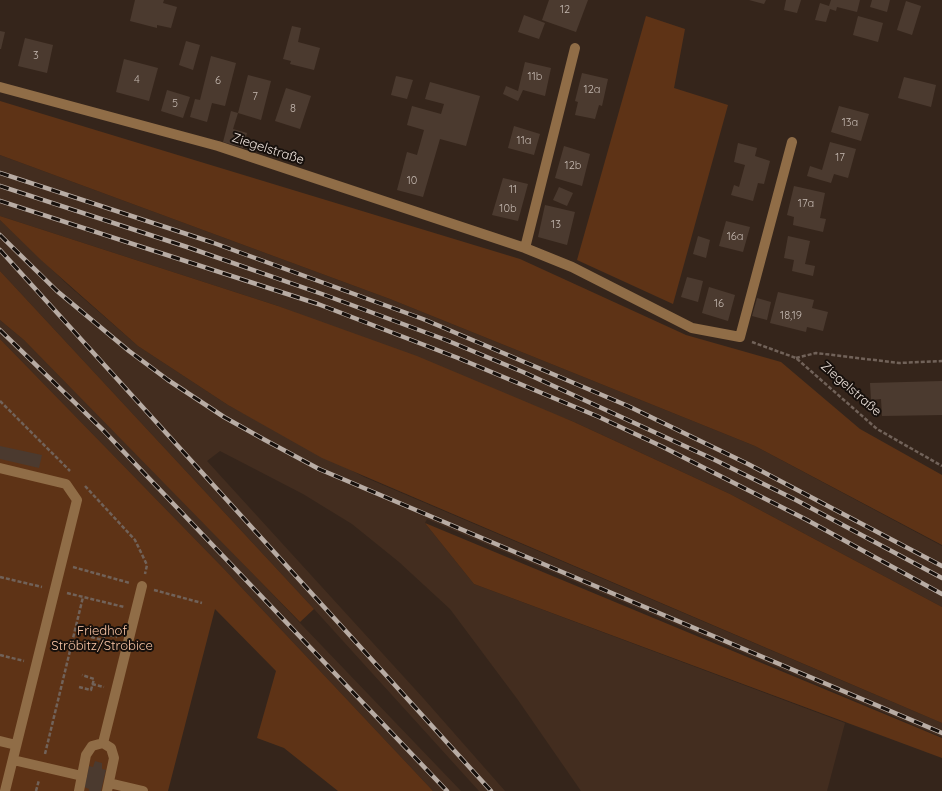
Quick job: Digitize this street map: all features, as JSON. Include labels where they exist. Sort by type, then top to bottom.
[{"type":"street","points":[[526,248],[575,48]]},
{"type":"street","name":"Ziegelstraße","points":[[0,87],[218,146],[526,248],[572,267],[692,328],[740,337]]},
{"type":"street","points":[[740,337],[792,142]]},
{"type":"street","points":[[0,468],[66,484],[77,500],[5,791]]},
{"type":"street","points":[[103,743],[142,586]]},
{"type":"street","points":[[0,741],[16,745]]},
{"type":"street","points":[[79,791],[86,755],[92,746],[103,743],[111,748],[114,758],[108,787],[143,791]]},
{"type":"street","points":[[12,760],[82,776]]},
{"type":"path","name":"Ziegelstraße","points":[[740,337],[796,358],[877,429],[942,466]]},
{"type":"path","points":[[796,358],[816,354],[899,363],[942,361]]},
{"type":"path","points":[[36,791],[83,597]]},
{"type":"path","points":[[91,637],[103,640],[105,634],[129,640]]},
{"type":"path","points":[[0,656],[36,664]]},
{"type":"path","points":[[79,687],[91,690],[94,678],[82,675]]},
{"type":"shaded area","points":[[0,155],[390,299],[755,446],[942,546],[942,607],[730,494],[574,422],[278,306],[0,216]]},
{"type":"shaded area","points":[[0,220],[68,285],[138,346],[228,405],[364,477],[942,723],[942,737],[427,519],[425,523],[474,584],[845,723],[827,791],[581,791],[518,700],[450,609],[399,562],[352,524],[303,494],[220,451],[207,461],[424,699],[505,791],[479,791],[314,609],[0,271]]},
{"type":"shaded area","points":[[0,320],[24,340],[231,551],[461,791],[433,791],[225,570],[0,339]]},
{"type":"green space","points":[[646,16],[685,29],[674,88],[728,105],[673,304],[577,260]]},
{"type":"green space","points":[[0,101],[520,259],[686,335],[781,362],[860,429],[942,475],[942,545],[755,446],[390,299],[0,155]]},
{"type":"green space","points":[[0,216],[278,306],[417,356],[574,422],[730,494],[942,607],[942,723],[322,458],[228,405],[138,346],[41,260],[0,220]]},
{"type":"green space","points":[[0,271],[314,609],[300,622],[24,340],[0,320]]},
{"type":"green space","name":"Friedhof Ströbitz/Strobice","points":[[0,339],[225,570],[433,791],[338,791],[284,748],[257,738],[276,671],[215,609],[168,791],[0,791]]},
{"type":"green space","points":[[425,523],[942,738],[942,758],[474,584]]},
{"type":"building","points":[[135,0],[164,0],[163,3],[177,7],[171,28],[157,25],[157,28],[130,21]]},
{"type":"building","points":[[549,0],[588,0],[576,32],[542,20]]},
{"type":"building","points":[[749,0],[766,0],[764,4]]},
{"type":"building","points":[[786,0],[801,0],[797,13],[784,10]]},
{"type":"building","points":[[831,0],[860,0],[857,12],[837,7],[836,11],[830,9],[826,22],[815,20],[820,3],[829,6]]},
{"type":"building","points":[[872,0],[890,0],[887,12],[870,7]]},
{"type":"building","points":[[906,1],[921,6],[912,35],[897,30]]},
{"type":"building","points":[[524,15],[545,23],[539,39],[518,32]]},
{"type":"building","points":[[858,16],[883,23],[878,42],[853,35]]},
{"type":"building","points":[[292,26],[301,28],[298,42],[320,48],[314,70],[290,64],[291,61],[283,59]]},
{"type":"building","points":[[0,31],[5,32],[1,49],[0,49]]},
{"type":"building","points":[[25,38],[53,45],[47,73],[18,66]]},
{"type":"building","points":[[186,41],[200,45],[193,70],[179,65]]},
{"type":"building","points":[[211,56],[236,63],[225,106],[212,103],[207,122],[190,117],[195,99],[200,100]]},
{"type":"building","points":[[124,59],[158,68],[149,101],[116,92]]},
{"type":"building","points":[[525,62],[551,68],[545,96],[523,90],[518,101],[503,94],[506,86],[518,91]]},
{"type":"building","points":[[582,73],[608,79],[602,106],[599,105],[595,119],[575,115],[578,102],[575,101]]},
{"type":"building","points":[[248,75],[271,81],[261,120],[238,113]]},
{"type":"building","points":[[396,76],[413,80],[407,99],[391,95]]},
{"type":"building","points":[[904,77],[936,85],[931,107],[898,98]]},
{"type":"building","points":[[430,82],[480,96],[466,146],[440,139],[423,197],[397,190],[407,152],[417,155],[424,130],[407,125],[412,106],[441,114],[444,104],[425,99]]},
{"type":"building","points":[[286,88],[311,96],[300,129],[275,121]]},
{"type":"building","points":[[167,90],[190,97],[183,118],[161,111]]},
{"type":"building","points":[[839,106],[869,114],[861,141],[831,132]]},
{"type":"building","points":[[231,111],[238,113],[233,129],[247,133],[243,148],[223,142]]},
{"type":"building","points":[[514,126],[540,134],[534,155],[508,148]]},
{"type":"building","points":[[830,142],[856,149],[848,178],[834,174],[831,183],[807,176],[810,166],[822,170]]},
{"type":"building","points":[[738,143],[757,148],[755,156],[770,161],[764,184],[758,183],[753,201],[731,195],[734,185],[739,187],[745,165],[734,162]]},
{"type":"building","points":[[564,146],[590,154],[582,186],[555,178]]},
{"type":"building","points":[[503,178],[528,184],[518,221],[492,215]]},
{"type":"building","points":[[794,186],[825,193],[820,218],[826,219],[823,232],[793,225],[794,217],[787,215]]},
{"type":"building","points":[[559,187],[573,193],[567,206],[553,200]]},
{"type":"building","points":[[545,205],[575,212],[567,245],[538,237]]},
{"type":"building","points":[[726,221],[750,227],[743,252],[719,246]]},
{"type":"building","points":[[698,236],[710,240],[706,258],[693,254]]},
{"type":"building","points":[[788,236],[810,241],[805,264],[815,266],[813,276],[792,271],[794,260],[784,258]]},
{"type":"building","points":[[687,277],[703,281],[698,302],[681,297]]},
{"type":"building","points":[[709,287],[735,295],[728,321],[702,313]]},
{"type":"building","points":[[778,292],[814,300],[812,308],[828,312],[823,331],[807,327],[806,332],[770,323]]},
{"type":"building","points":[[757,298],[771,302],[767,320],[752,316]]},
{"type":"building","points":[[942,381],[942,415],[882,416],[881,399],[871,400],[870,383]]},
{"type":"building","points":[[0,446],[42,455],[39,468],[0,459]]},
{"type":"building","points":[[95,761],[102,763],[102,769],[106,770],[101,791],[89,791],[89,789],[84,787],[89,766],[93,767]]},
{"type":"railway","points":[[0,173],[211,242],[423,319],[628,406],[748,464],[942,566]]},
{"type":"railway","points":[[0,186],[187,247],[322,294],[446,340],[523,372],[713,459],[796,500],[942,578]]},
{"type":"railway","points":[[0,201],[318,304],[458,358],[599,417],[663,447],[807,520],[942,594]]},
{"type":"railway","points":[[0,235],[57,291],[129,351],[168,380],[224,417],[319,469],[942,733]]},
{"type":"railway","points":[[0,250],[491,791]]},
{"type":"railway","points":[[0,330],[102,429],[447,791]]}]
